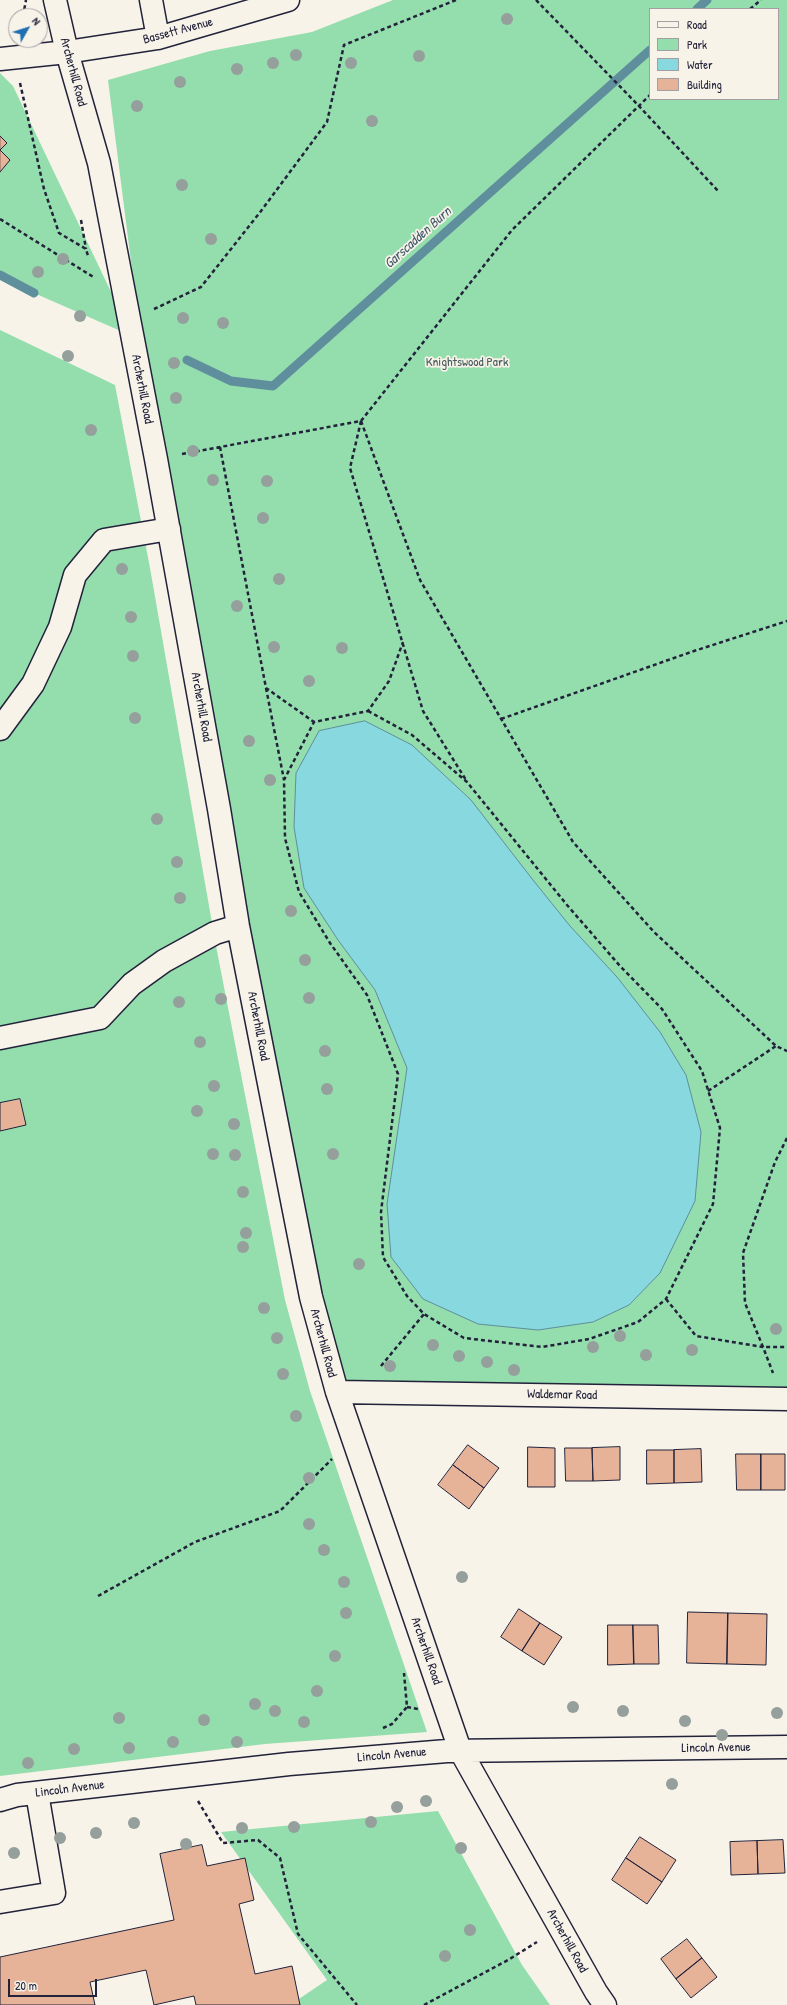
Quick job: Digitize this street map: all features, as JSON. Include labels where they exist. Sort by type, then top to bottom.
[{"type":"street","name":"Archerhill Road","points":[[55,0],[67,52],[99,163],[169,529],[219,809],[238,926],[311,1297],[337,1392],[460,1750],[596,1992],[605,2005]]},
{"type":"street","points":[[151,0],[158,38]]},
{"type":"street","name":"Bassett Avenue","points":[[8,59],[67,52],[158,38],[288,0]]},
{"type":"street","points":[[0,729],[33,684],[60,627],[75,575],[104,540],[169,529]]},
{"type":"street","points":[[0,1038],[100,1018],[132,984],[164,961],[216,933],[238,926]]},
{"type":"street","name":"Waldemar Road","points":[[337,1392],[785,1399]]},
{"type":"street","name":"Lincoln Avenue","points":[[0,1800],[37,1793],[289,1764],[460,1750],[787,1747]]},
{"type":"street","points":[[0,1902],[54,1893],[37,1793]]},
{"type":"path","points":[[129,320],[201,287],[261,211],[327,122],[344,45],[456,0]]},
{"type":"path","points":[[536,0],[624,90],[719,192]]},
{"type":"path","points":[[751,8],[761,0]]},
{"type":"path","points":[[8,59],[44,189],[59,233],[86,249],[90,262]]},
{"type":"path","points":[[220,447],[284,780],[285,838],[299,892],[330,943],[367,995],[398,1074],[381,1212],[382,1256],[407,1296],[424,1314],[464,1338],[542,1347],[589,1340],[638,1322],[666,1298],[713,1204],[720,1128],[702,1071],[662,1009],[620,966],[467,782],[423,710],[350,468],[361,421],[512,230],[649,96]]},
{"type":"path","points":[[0,219],[97,280],[95,274]]},
{"type":"path","points":[[156,459],[361,421]]},
{"type":"path","points":[[361,421],[420,580],[573,842],[654,932],[776,1046],[787,1051]]},
{"type":"path","points":[[501,720],[691,652],[787,621]]},
{"type":"path","points":[[368,711],[389,680],[403,642]]},
{"type":"path","points":[[266,688],[314,722],[368,711],[412,735],[467,782]]},
{"type":"path","points":[[284,780],[314,722]]},
{"type":"path","points":[[708,1091],[776,1046]]},
{"type":"path","points":[[785,1399],[744,1303],[743,1253],[775,1162],[787,1138]]},
{"type":"path","points":[[666,1298],[696,1336],[763,1347],[787,1347]]},
{"type":"path","points":[[360,1392],[424,1314]]},
{"type":"path","points":[[98,1596],[194,1542],[280,1511],[334,1456],[337,1464]]},
{"type":"path","points":[[377,1730],[392,1724],[407,1707],[404,1671]]},
{"type":"path","points":[[184,1776],[223,1843],[258,1840],[280,1858],[298,1934],[357,2005]]},
{"type":"path","points":[[424,2005],[508,1960],[560,1928]]},
{"type":"green space","name":"Knightswood Park","points":[[393,0],[787,0],[787,1399],[337,1392],[156,459],[108,80],[210,51],[312,32]]},
{"type":"green space","points":[[0,73],[13,86],[132,336],[34,293],[0,275]]},
{"type":"green space","points":[[0,330],[115,385],[150,568],[216,946],[285,1300],[310,1391],[427,1732],[265,1744],[0,1776]]},
{"type":"green space","points":[[438,1811],[522,1965],[550,2005],[290,2005],[327,1980],[221,1832]]},
{"type":"water","points":[[365,721],[412,745],[471,800],[570,926],[617,977],[660,1032],[686,1075],[701,1132],[695,1201],[660,1273],[629,1305],[593,1322],[538,1330],[478,1324],[423,1299],[391,1257],[387,1204],[407,1068],[375,990],[338,940],[304,888],[294,827],[296,773],[319,731]]},
{"type":"building","points":[[0,136],[7,143],[0,150]]},
{"type":"building","points":[[0,150],[10,160],[0,172]]},
{"type":"building","points":[[20,1099],[26,1125],[0,1131],[0,1103]]},
{"type":"building","points":[[468,1445],[499,1468],[484,1488],[453,1465]]},
{"type":"building","points":[[528,1447],[555,1448],[555,1487],[528,1487]]},
{"type":"building","points":[[620,1447],[620,1480],[593,1481],[592,1448]]},
{"type":"building","points":[[565,1448],[592,1448],[593,1481],[566,1481]]},
{"type":"building","points":[[701,1449],[702,1482],[674,1483],[674,1450]]},
{"type":"building","points":[[647,1450],[674,1450],[674,1483],[647,1484]]},
{"type":"building","points":[[736,1454],[761,1454],[761,1490],[737,1490]]},
{"type":"building","points":[[761,1454],[785,1454],[785,1490],[761,1490]]},
{"type":"building","points":[[453,1465],[484,1488],[469,1509],[438,1485]]},
{"type":"building","points":[[519,1609],[540,1623],[522,1651],[501,1637]]},
{"type":"building","points":[[688,1612],[728,1613],[727,1664],[687,1663]]},
{"type":"building","points":[[728,1613],[767,1614],[766,1665],[727,1664]]},
{"type":"building","points":[[540,1623],[562,1637],[544,1665],[522,1651]]},
{"type":"building","points":[[608,1625],[633,1625],[634,1664],[608,1665]]},
{"type":"building","points":[[633,1625],[658,1625],[659,1664],[634,1664]]},
{"type":"building","points":[[640,1837],[676,1860],[662,1882],[626,1858]]},
{"type":"building","points":[[783,1840],[785,1873],[758,1874],[757,1841]]},
{"type":"building","points":[[757,1841],[758,1874],[731,1875],[730,1842]]},
{"type":"building","points":[[202,1845],[207,1866],[245,1858],[254,1900],[239,1904],[255,1974],[292,1966],[300,2005],[196,2005],[194,1996],[154,2005],[146,1970],[90,1982],[95,2005],[0,2005],[0,1957],[174,1920],[160,1854]]},
{"type":"building","points":[[626,1858],[662,1882],[647,1904],[612,1880]]},
{"type":"building","points":[[687,1939],[702,1958],[676,1979],[661,1959]]},
{"type":"building","points":[[702,1958],[717,1977],[691,1998],[676,1979]]},
{"type":"waterway","name":"Garscadden Burn","points":[[698,8],[707,0]]},
{"type":"waterway","name":"Garscadden Burn","points":[[187,360],[231,381],[273,386],[649,51]]},
{"type":"waterway","name":"Garscadden Burn","points":[[0,275],[34,293]]}]
